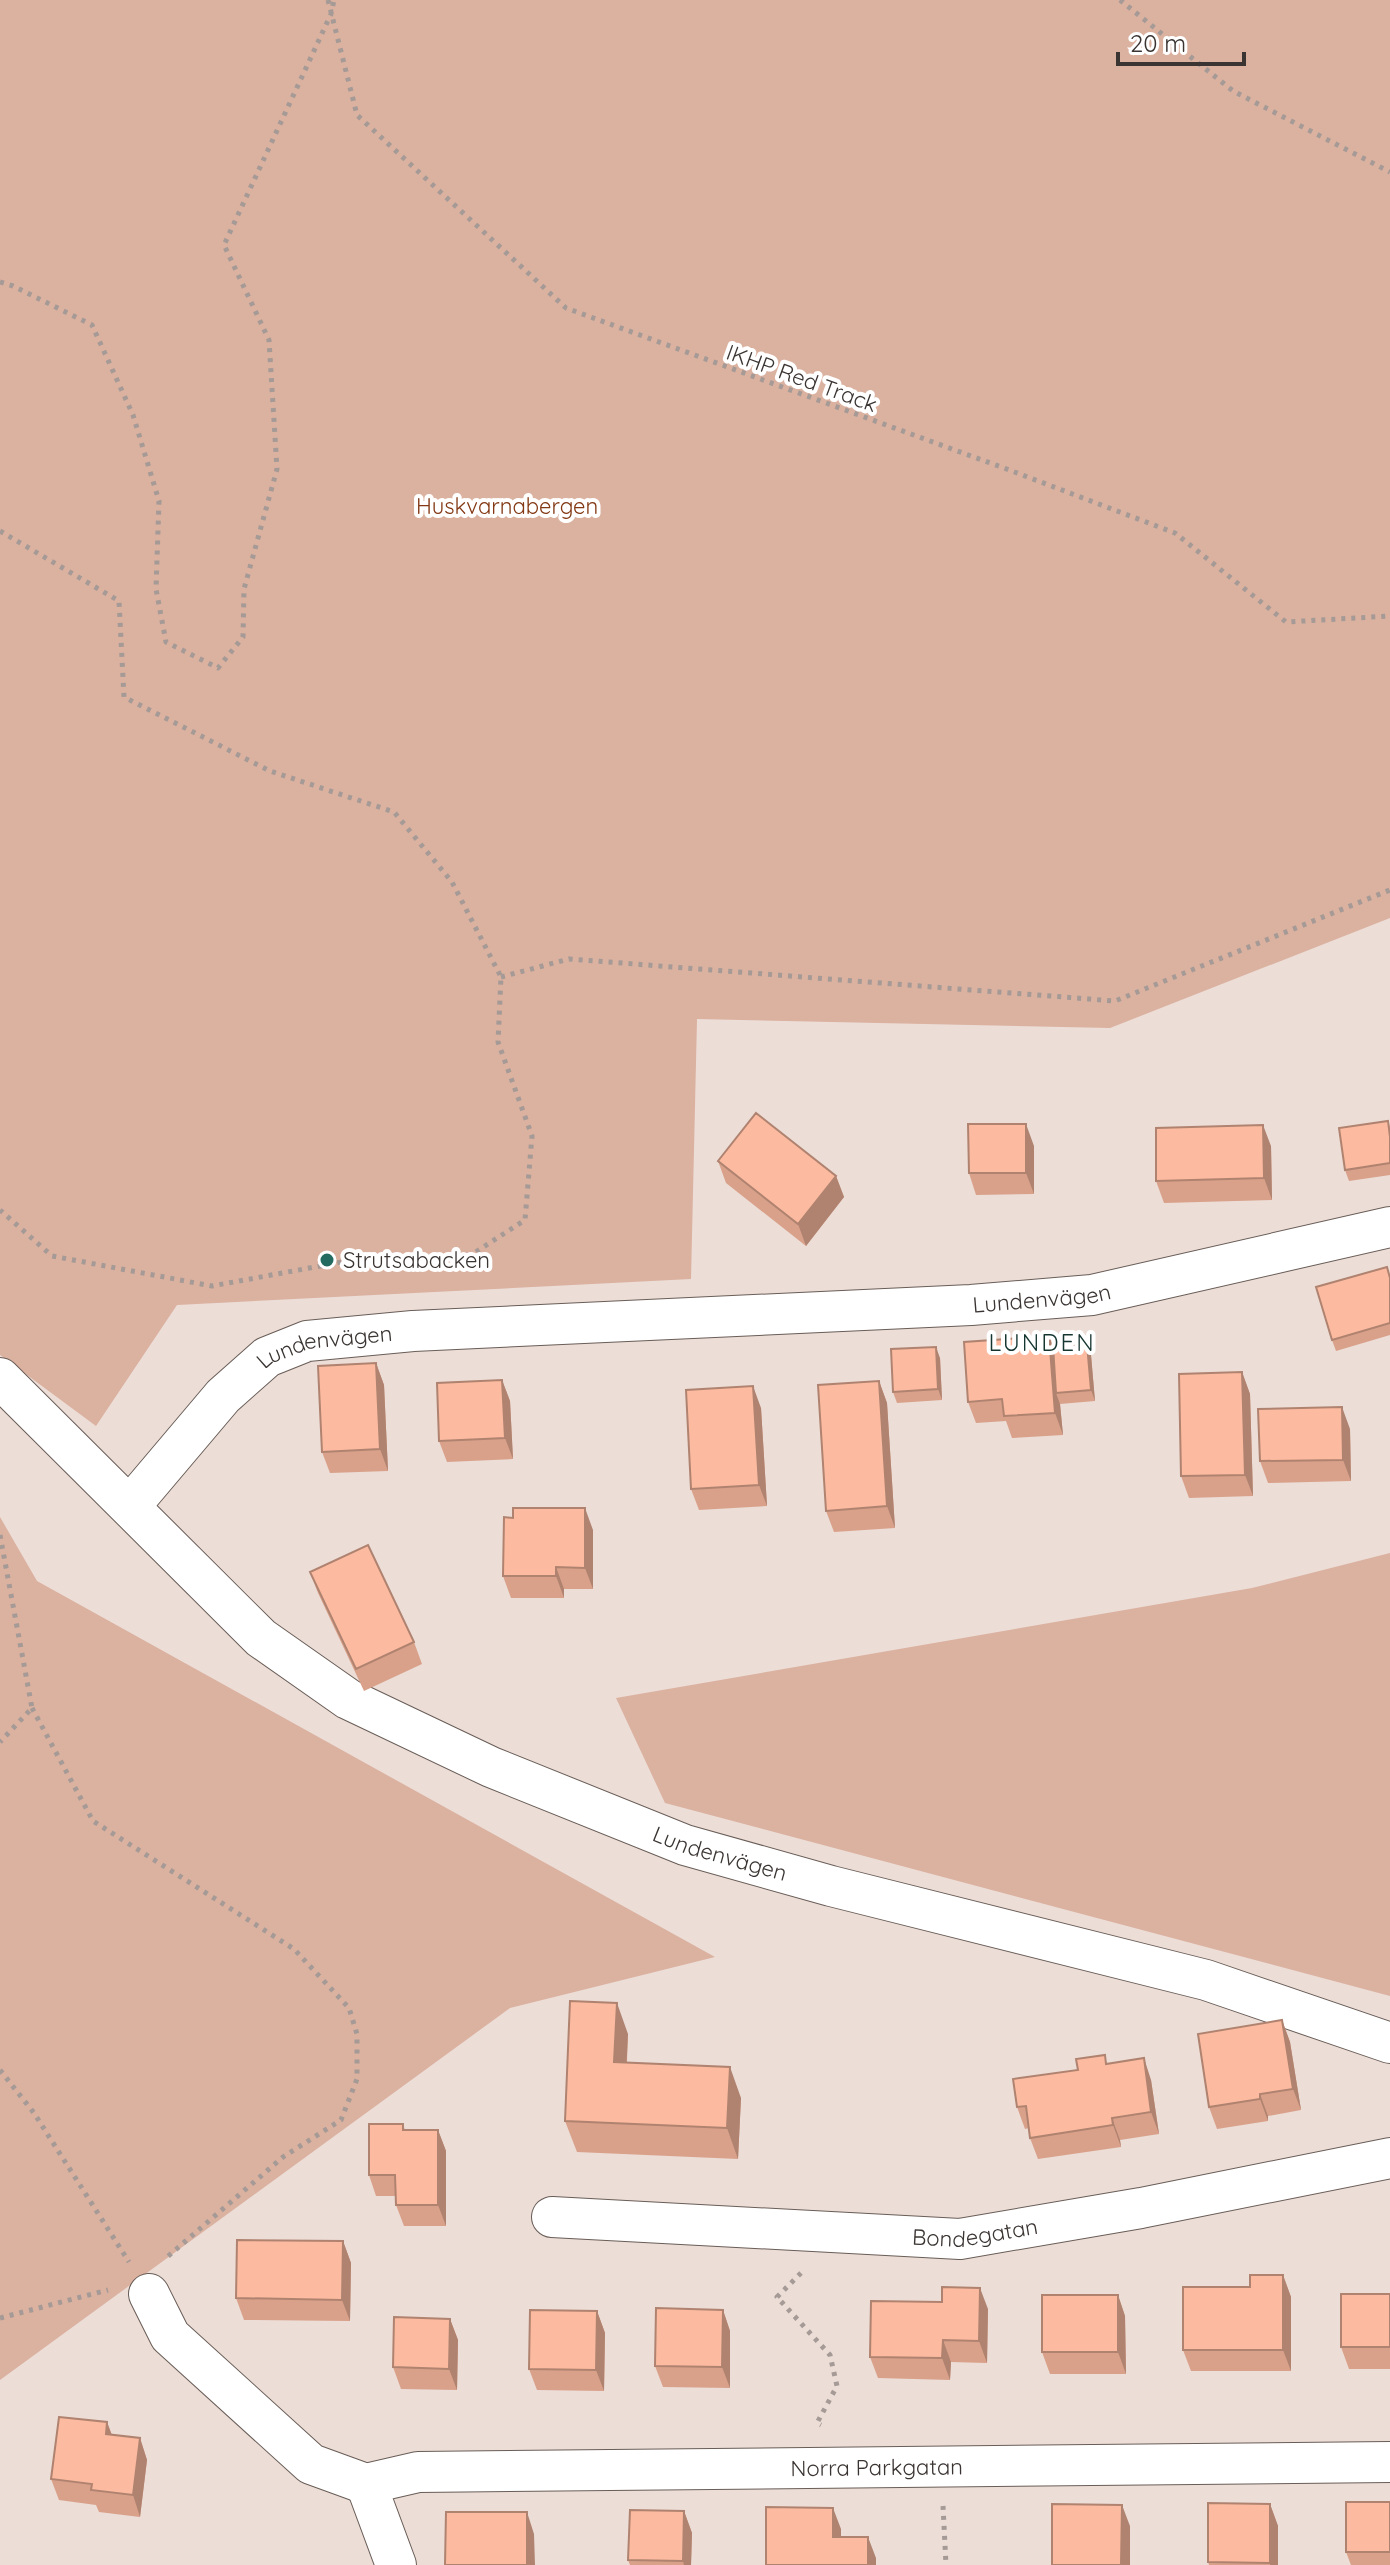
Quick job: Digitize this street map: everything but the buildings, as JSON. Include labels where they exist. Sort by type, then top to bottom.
[{"type":"street","name":"Lundenvägen","points":[[130,1506],[223,1396],[267,1357],[307,1341],[413,1331],[971,1305],[1092,1295],[1390,1227]]},
{"type":"street","name":"Lundenvägen","points":[[0,1378],[261,1638],[348,1699],[491,1767],[685,1845],[831,1886],[1206,1980],[1390,2043]]},
{"type":"street","name":"Bondegatan","points":[[552,2217],[960,2239],[1141,2208],[1390,2158]]},
{"type":"street","points":[[145,2288],[170,2336],[311,2464],[366,2484],[396,2565]]},
{"type":"street","name":"Norra Parkgatan","points":[[366,2484],[418,2472],[1390,2462]]},
{"type":"path","name":"IKHP Red Track","points":[[328,0],[357,115],[566,308],[1175,533],[1286,622],[1390,616]]},
{"type":"path","points":[[0,282],[92,325],[133,415],[159,501],[156,589],[166,642],[218,668],[243,637],[244,589],[277,469],[269,340],[224,245],[331,14],[334,0]]},
{"type":"path","points":[[1120,0],[1233,91],[1390,172]]},
{"type":"path","points":[[0,531],[119,601],[124,697],[270,771],[394,812],[452,882],[501,977],[498,1042],[532,1136],[525,1220],[471,1255],[358,1259],[212,1286],[52,1256],[0,1210]]},
{"type":"path","points":[[501,977],[569,959],[1115,1001],[1390,890]]},
{"type":"path","points":[[0,1535],[32,1708],[93,1821],[294,1949],[349,2008],[357,2034],[357,2079],[341,2120],[283,2157],[212,2216],[145,2288],[0,2318]]},
{"type":"path","points":[[0,1742],[32,1708]]},
{"type":"path","points":[[0,2070],[34,2113],[145,2288]]},
{"type":"path","points":[[842,2234],[777,2297],[830,2355],[837,2386],[817,2423],[855,2437],[869,2468]]},
{"type":"path","points":[[941,2468],[946,2565]]},
{"type":"green space","name":"Huskvarnabergen","points":[[0,0],[1390,0],[1390,918],[1110,1028],[697,1019],[691,1279],[177,1305],[96,1426],[0,1355]]},
{"type":"green space","points":[[0,1517],[37,1581],[715,1957],[510,2008],[0,2380]]},
{"type":"green space","points":[[1390,1553],[1390,1996],[665,1803],[616,1698],[1252,1588]]},
{"type":"place","name":"Strutsabacken","points":[[327,1260]]},
{"type":"district","name":"LUNDEN","points":[[1042,1342]]}]
